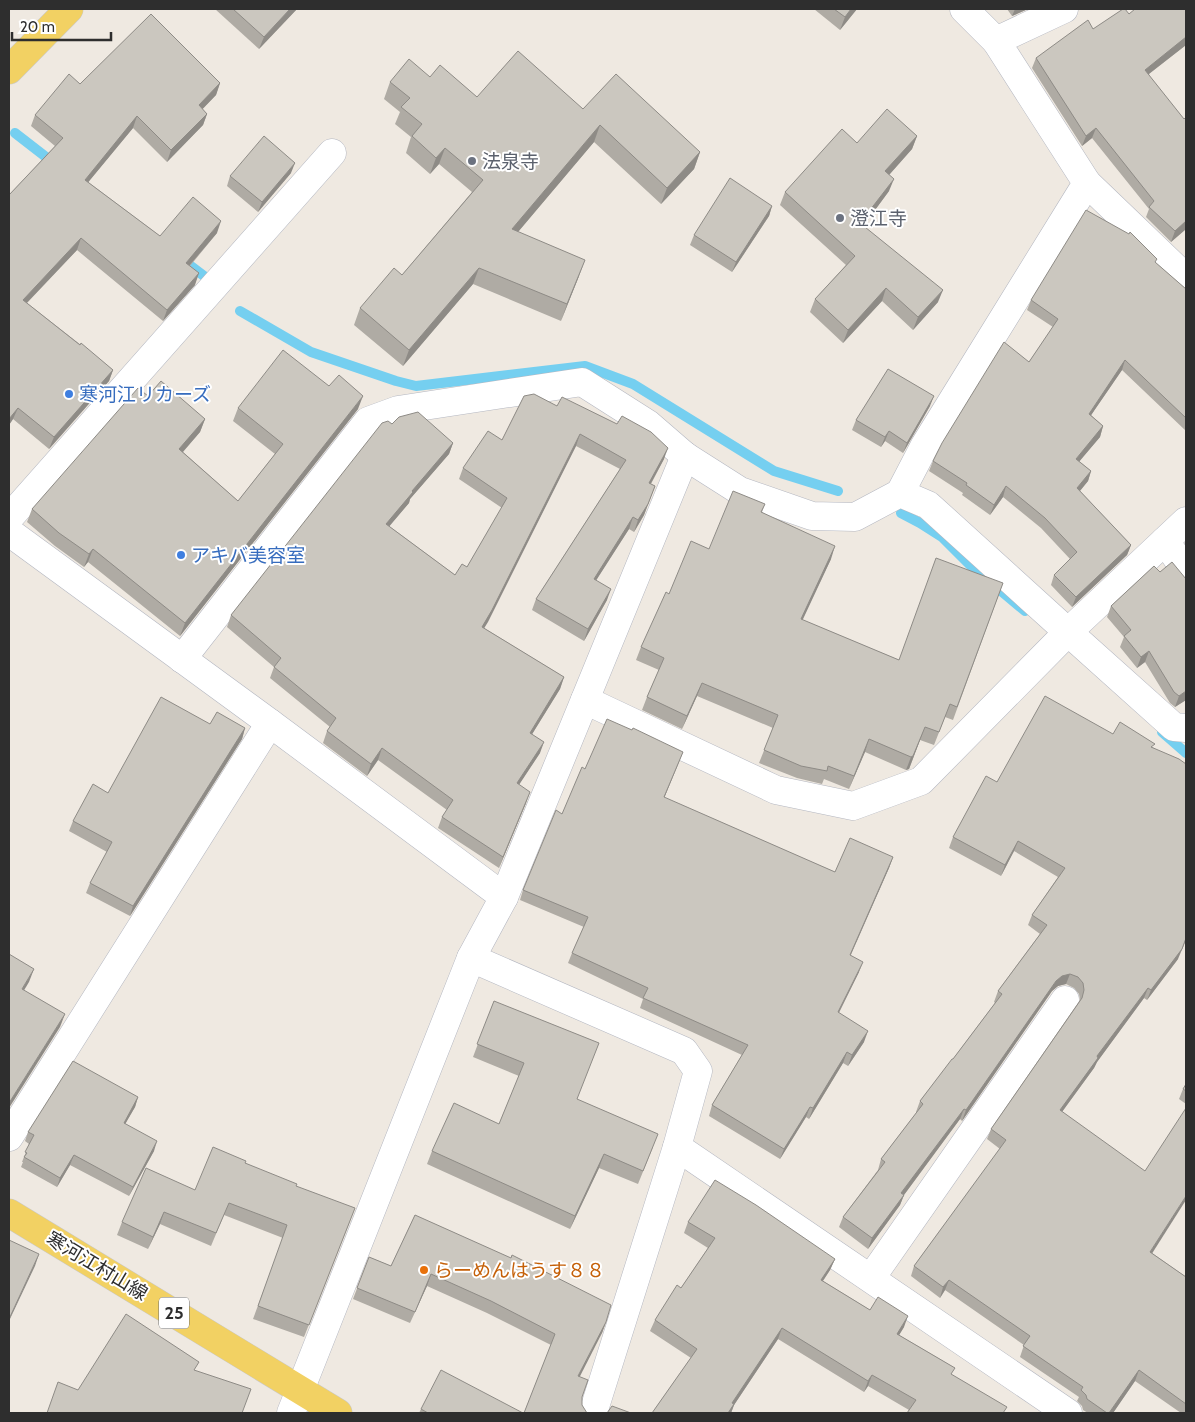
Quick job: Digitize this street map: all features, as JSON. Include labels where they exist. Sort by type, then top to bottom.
[{"type":"main road","points":[[9,70],[69,9]]},
{"type":"main road","name":"寒河江村山線","points":[[9,1213],[295,1401],[338,1413]]},
{"type":"lane","points":[[964,9],[996,41],[1087,183],[1186,278]]},
{"type":"lane","points":[[996,41],[1064,9]]},
{"type":"lane","points":[[9,518],[332,152]]},
{"type":"lane","points":[[182,659],[368,421],[398,410],[582,382],[648,424],[684,456],[740,491],[812,516],[856,517],[900,494],[924,445],[1087,183]]},
{"type":"lane","points":[[295,1401],[471,958],[504,897],[684,456]]},
{"type":"lane","points":[[900,494],[928,505],[1174,727],[1186,728]]},
{"type":"lane","points":[[585,700],[776,790],[853,806],[921,781],[1068,632],[1186,521]]},
{"type":"lane","points":[[9,532],[504,897]]},
{"type":"lane","points":[[1166,541],[1186,571]]},
{"type":"lane","points":[[9,1137],[270,723]]},
{"type":"lane","points":[[471,958],[684,1051],[698,1071],[677,1147],[593,1413]]},
{"type":"lane","points":[[871,1278],[1065,1000]]},
{"type":"lane","points":[[677,1147],[1068,1413]]},
{"type":"building","points":[[233,9],[290,9],[264,37]]},
{"type":"building","points":[[834,9],[851,9],[845,17]]},
{"type":"building","points":[[1123,9],[1129,14],[1135,9],[1186,9],[1186,37],[1145,70],[1184,119],[1186,117],[1186,221],[1175,231],[1149,207],[1154,201],[1096,128],[1086,136],[1036,58],[1088,20],[1093,29]]},
{"type":"building","points":[[151,14],[220,83],[199,105],[207,114],[171,150],[137,116],[85,180],[160,236],[193,197],[221,221],[186,263],[199,273],[167,310],[81,238],[23,300],[80,345],[81,343],[113,370],[54,437],[18,408],[9,419],[9,195],[63,138],[35,115],[69,74],[80,84]]},
{"type":"building","points":[[518,51],[583,109],[616,74],[700,152],[667,188],[600,125],[512,229],[585,260],[567,304],[479,268],[409,350],[360,308],[394,268],[402,275],[483,180],[445,148],[436,158],[412,136],[422,124],[401,107],[410,98],[390,82],[409,59],[430,77],[440,65],[477,97]]},
{"type":"building","points":[[887,109],[917,136],[885,171],[894,179],[860,223],[943,290],[918,317],[886,288],[848,330],[815,299],[855,256],[785,192],[842,129],[857,143]]},
{"type":"building","points":[[264,136],[295,163],[262,202],[230,176]]},
{"type":"building","points":[[730,178],[772,206],[736,262],[694,235]]},
{"type":"building","points":[[1086,210],[1129,234],[1130,232],[1157,259],[1155,262],[1186,289],[1186,418],[1125,360],[1089,414],[1103,426],[1076,459],[1091,471],[1077,488],[1131,545],[1076,597],[1054,575],[1077,552],[1045,518],[1006,486],[994,505],[966,485],[967,483],[933,461],[1004,342],[1029,362],[1058,319],[1031,300]]},
{"type":"building","points":[[283,350],[329,386],[339,375],[363,396],[185,623],[93,549],[89,554],[59,533],[32,509],[138,388],[148,396],[161,381],[205,419],[179,449],[238,501],[283,444],[238,408]]},
{"type":"building","points":[[888,369],[934,396],[907,443],[889,431],[885,437],[856,420]]},
{"type":"building","points":[[534,394],[557,406],[562,397],[617,424],[622,416],[651,432],[668,448],[649,483],[655,486],[648,504],[638,520],[633,517],[594,579],[611,589],[588,629],[536,599],[626,460],[580,434],[482,627],[564,677],[530,733],[544,742],[517,783],[530,792],[503,857],[442,817],[453,800],[382,748],[371,764],[327,731],[336,718],[274,667],[281,658],[231,615],[382,423],[388,421],[392,424],[399,417],[418,412],[453,443],[386,524],[455,575],[462,564],[467,567],[507,498],[463,468],[488,431],[502,440],[524,396]]},
{"type":"building","points":[[733,491],[765,504],[761,512],[835,546],[801,619],[899,660],[936,558],[1003,583],[957,707],[950,704],[939,732],[925,727],[913,756],[911,757],[869,739],[854,776],[828,766],[827,771],[801,766],[764,750],[778,715],[702,683],[687,716],[647,697],[664,658],[641,647],[666,592],[669,594],[691,541],[709,549]]},
{"type":"building","points":[[1172,562],[1186,579],[1186,691],[1179,696],[1174,692],[1149,651],[1141,657],[1124,636],[1131,630],[1111,606],[1154,566],[1160,572]]},
{"type":"building","points":[[1045,696],[1113,734],[1120,722],[1155,744],[1151,747],[1186,764],[1186,938],[1182,949],[1151,990],[1148,988],[1097,1056],[1098,1058],[1060,1110],[1145,1171],[1186,1108],[1186,1196],[1150,1252],[1186,1277],[1186,1404],[1139,1370],[1109,1413],[1107,1413],[1087,1399],[1081,1390],[1083,1387],[1023,1346],[1030,1336],[949,1280],[943,1287],[914,1266],[1006,1140],[991,1129],[1082,998],[1083,983],[1078,977],[1070,974],[1062,976],[1056,981],[966,1110],[964,1109],[901,1193],[904,1195],[872,1238],[843,1217],[885,1162],[881,1159],[923,1104],[920,1101],[1002,994],[998,991],[1047,925],[1032,915],[1065,868],[1018,841],[1005,865],[953,837],[986,776],[997,782]]},
{"type":"building","points":[[161,697],[210,724],[217,712],[245,728],[133,906],[90,883],[112,842],[73,821],[93,784],[108,793]]},
{"type":"building","points":[[607,719],[632,730],[633,728],[683,752],[664,797],[835,872],[850,838],[893,857],[850,955],[863,962],[838,1012],[868,1031],[852,1055],[847,1052],[813,1108],[810,1107],[784,1149],[712,1105],[748,1045],[643,998],[648,988],[572,953],[588,917],[523,890],[556,810],[562,814],[582,767],[585,769]]},
{"type":"building","points":[[9,954],[34,969],[22,989],[65,1014],[9,1103]]},
{"type":"building","points":[[494,1001],[599,1043],[577,1099],[658,1134],[643,1171],[604,1154],[575,1216],[432,1151],[454,1103],[499,1124],[524,1063],[477,1044]]},
{"type":"building","points":[[73,1061],[138,1097],[124,1123],[157,1141],[133,1187],[74,1155],[60,1178],[24,1157],[34,1135],[28,1132]]},
{"type":"building","points":[[213,1147],[246,1161],[245,1163],[297,1184],[296,1186],[355,1208],[309,1325],[258,1306],[287,1225],[229,1203],[216,1233],[164,1212],[153,1237],[122,1222],[146,1168],[195,1190]]},
{"type":"building","points":[[715,1180],[756,1205],[835,1259],[821,1280],[870,1310],[878,1297],[908,1316],[897,1334],[955,1368],[951,1374],[1007,1407],[1003,1413],[907,1413],[916,1400],[872,1375],[868,1381],[782,1328],[732,1403],[734,1404],[728,1413],[652,1413],[697,1349],[655,1320],[677,1285],[681,1288],[715,1238],[688,1222]]},
{"type":"building","points":[[415,1215],[511,1258],[512,1255],[611,1305],[606,1322],[578,1376],[588,1380],[582,1397],[582,1405],[587,1413],[524,1413],[555,1334],[491,1301],[431,1274],[415,1312],[357,1288],[369,1257],[391,1266]]},
{"type":"building","points":[[9,1240],[39,1254],[9,1319]]},
{"type":"building","points":[[126,1314],[199,1362],[194,1370],[251,1389],[242,1413],[47,1413],[58,1382],[78,1390]]},
{"type":"building","points":[[441,1370],[523,1413],[428,1413],[421,1409]]},
{"type":"building","points":[[612,1406],[631,1413],[607,1413]]},
{"type":"waterway","points":[[15,133],[55,164]]},
{"type":"waterway","points":[[179,257],[204,276]]},
{"type":"waterway","points":[[240,311],[311,352],[416,386],[585,366],[633,384],[774,471],[838,491]]},
{"type":"waterway","points":[[901,513],[942,537],[970,565],[1025,611]]},
{"type":"waterway","points":[[1162,732],[1186,753]]},
{"type":"place","name":"法泉寺","points":[[472,161]]},
{"type":"place","name":"澄江寺","points":[[840,218]]},
{"type":"place","name":"寒河江リカーズ","points":[[69,394]]},
{"type":"place","name":"アキバ美容室","points":[[181,555]]},
{"type":"place","name":"らーめんはうす８８","points":[[424,1270]]}]
